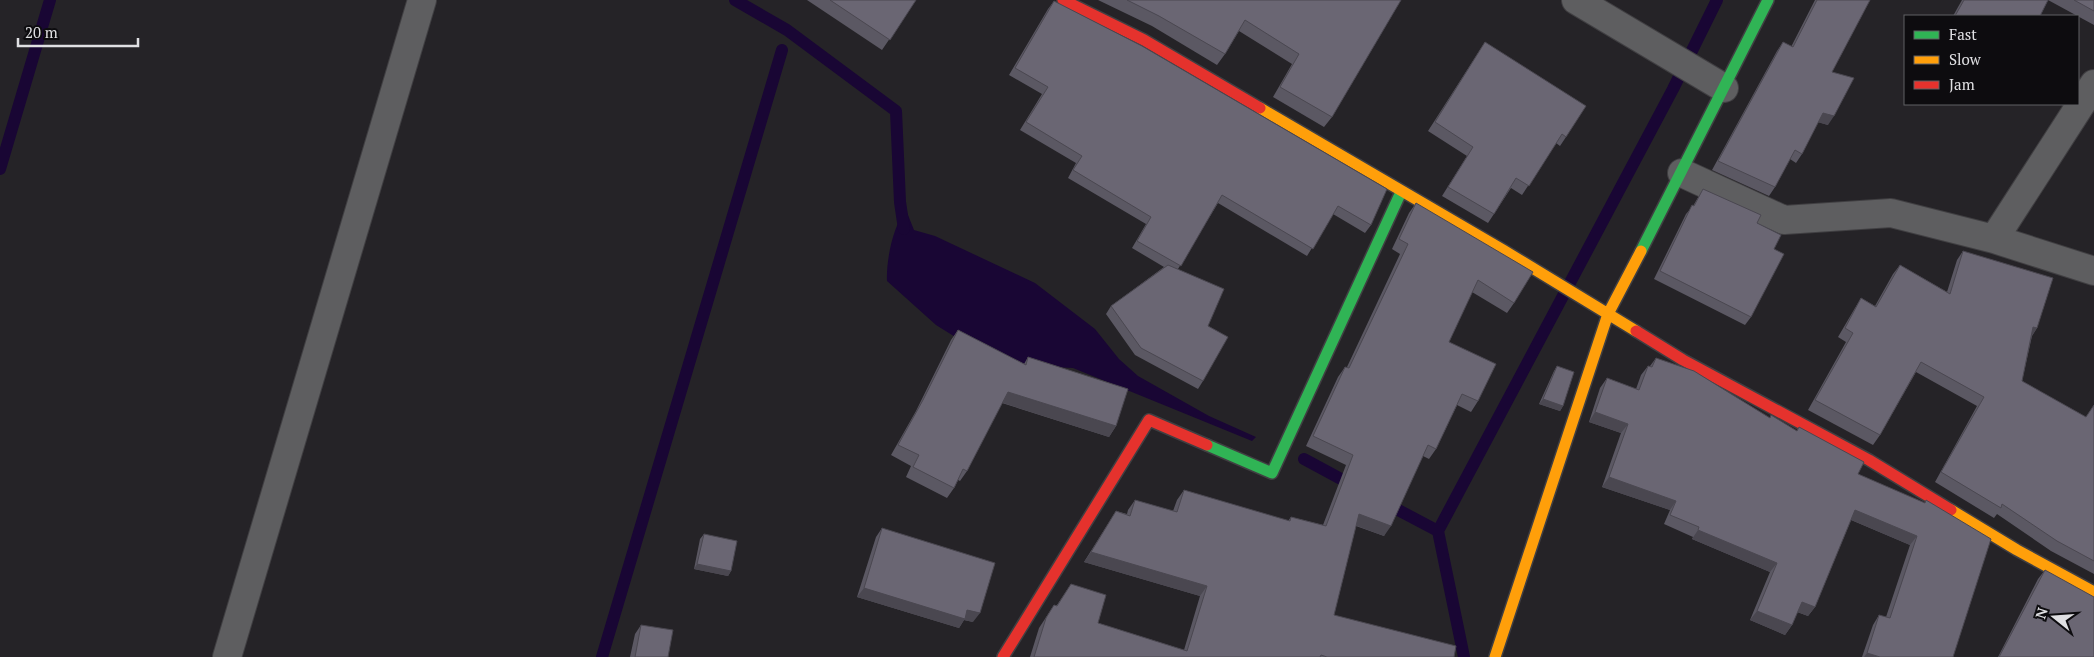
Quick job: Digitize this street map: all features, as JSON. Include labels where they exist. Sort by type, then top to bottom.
[{"type":"street","points":[[227,657],[422,0]]},
{"type":"street","points":[[1063,0],[1144,40],[1552,280],[1683,360],[1869,460],[2017,550],[2094,592]]},
{"type":"street","points":[[1576,0],[1713,81]]},
{"type":"street","points":[[1494,657],[1608,314],[1682,173],[1713,81],[1768,0]]},
{"type":"street","points":[[1994,239],[2094,84]]},
{"type":"street","points":[[1682,173],[1784,220],[1891,213],[1994,239],[2094,271]]},
{"type":"street","points":[[1003,657],[1149,420],[1272,473],[1401,192]]},
{"type":"shaded area","points":[[906,210],[914,230],[935,236],[1035,283],[1095,329],[1119,359],[1138,376],[1209,416],[1256,437],[1252,441],[1073,368],[1030,366],[973,348],[936,325],[887,281],[891,244],[897,225]]},
{"type":"building","points":[[830,0],[916,0],[890,40]]},
{"type":"building","points":[[1127,0],[1401,0],[1332,117],[1280,87],[1299,54],[1245,20],[1225,54]]},
{"type":"building","points":[[1817,0],[1870,0],[1832,72],[1854,78],[1834,116],[1823,113],[1802,154],[1795,150],[1775,187],[1718,161],[1783,42],[1793,47]]},
{"type":"building","points":[[1964,0],[2048,0],[2040,15],[1956,15]]},
{"type":"building","points":[[2074,0],[2094,0],[2094,11]]},
{"type":"building","points":[[1054,1],[1142,46],[1387,189],[1371,225],[1338,206],[1313,249],[1222,195],[1181,266],[1137,241],[1151,217],[1073,170],[1082,156],[1026,122],[1048,87],[1015,68]]},
{"type":"building","points":[[1485,42],[1586,106],[1566,137],[1562,134],[1529,186],[1516,178],[1494,214],[1448,187],[1473,147],[1435,122]]},
{"type":"building","points":[[1703,189],[1761,215],[1757,223],[1781,235],[1774,249],[1784,254],[1751,317],[1660,271],[1692,205],[1694,206]]},
{"type":"building","points":[[1416,203],[1533,272],[1514,303],[1478,280],[1449,342],[1496,364],[1478,401],[1462,394],[1436,449],[1428,445],[1391,526],[1359,514],[1334,615],[1456,646],[1454,657],[1327,657],[1321,655],[1320,657],[1034,657],[1046,618],[1054,605],[1057,606],[1071,584],[1106,595],[1098,623],[1187,651],[1207,586],[1091,552],[1116,511],[1130,516],[1135,500],[1177,512],[1184,490],[1290,521],[1291,517],[1326,526],[1353,455],[1313,436],[1345,367],[1349,368],[1408,244],[1399,239]]},
{"type":"building","points":[[1963,251],[2053,278],[2037,328],[2033,327],[2022,381],[2086,417],[2094,405],[2094,561],[2057,541],[2002,504],[2001,508],[1941,472],[1984,397],[1921,362],[1880,435],[1815,400],[1853,333],[1845,328],[1861,298],[1876,307],[1900,265],[1950,294]]},
{"type":"building","points":[[1168,265],[1224,289],[1208,326],[1228,337],[1203,381],[1141,348],[1111,306]]},
{"type":"building","points":[[958,330],[1026,365],[1028,357],[1128,389],[1116,426],[1008,392],[967,471],[963,469],[954,488],[913,467],[919,455],[898,445]]},
{"type":"building","points":[[1656,358],[1694,371],[1770,418],[1771,415],[1797,431],[1799,427],[1864,462],[1858,474],[1925,503],[1926,500],[1991,539],[1953,657],[1880,657],[1867,653],[1879,615],[1890,618],[1917,536],[1855,510],[1815,607],[1802,602],[1792,625],[1757,611],[1777,563],[1698,530],[1699,527],[1670,515],[1676,501],[1609,477],[1628,424],[1595,412],[1607,378],[1639,390],[1648,366],[1652,367]]},
{"type":"building","points":[[1557,366],[1574,372],[1563,406],[1543,399]]},
{"type":"building","points":[[882,528],[995,563],[980,613],[967,610],[965,619],[864,588]]},
{"type":"building","points":[[704,534],[737,541],[731,571],[697,564]]},
{"type":"building","points":[[2045,570],[2094,597],[2094,657],[1999,657]]},
{"type":"building","points":[[641,625],[673,630],[668,657],[635,657]]},
{"type":"waterway","points":[[0,169],[50,0]]},
{"type":"waterway","points":[[735,0],[787,30],[896,111],[900,202],[904,229]]},
{"type":"waterway","points":[[1464,657],[1438,531],[1673,89],[1717,0]]},
{"type":"waterway","points":[[602,657],[782,50]]},
{"type":"waterway","points":[[1304,459],[1354,486]]},
{"type":"waterway","points":[[1383,502],[1438,531]]},
{"type":"traffic: fast","points":[[1641,251],[1768,0]]},
{"type":"traffic: fast","points":[[1207,445],[1272,473],[1401,192]]},
{"type":"traffic: slow","points":[[1260,108],[1503,250],[1636,331]]},
{"type":"traffic: slow","points":[[1495,657],[1608,314],[1641,251]]},
{"type":"traffic: slow","points":[[1951,510],[2017,550],[2094,592]]},
{"type":"traffic: jam","points":[[1063,0],[1144,40],[1260,108]]},
{"type":"traffic: jam","points":[[1636,331],[1683,360],[1869,460],[1951,510]]},
{"type":"traffic: jam","points":[[1003,657],[1149,420],[1207,445]]}]
